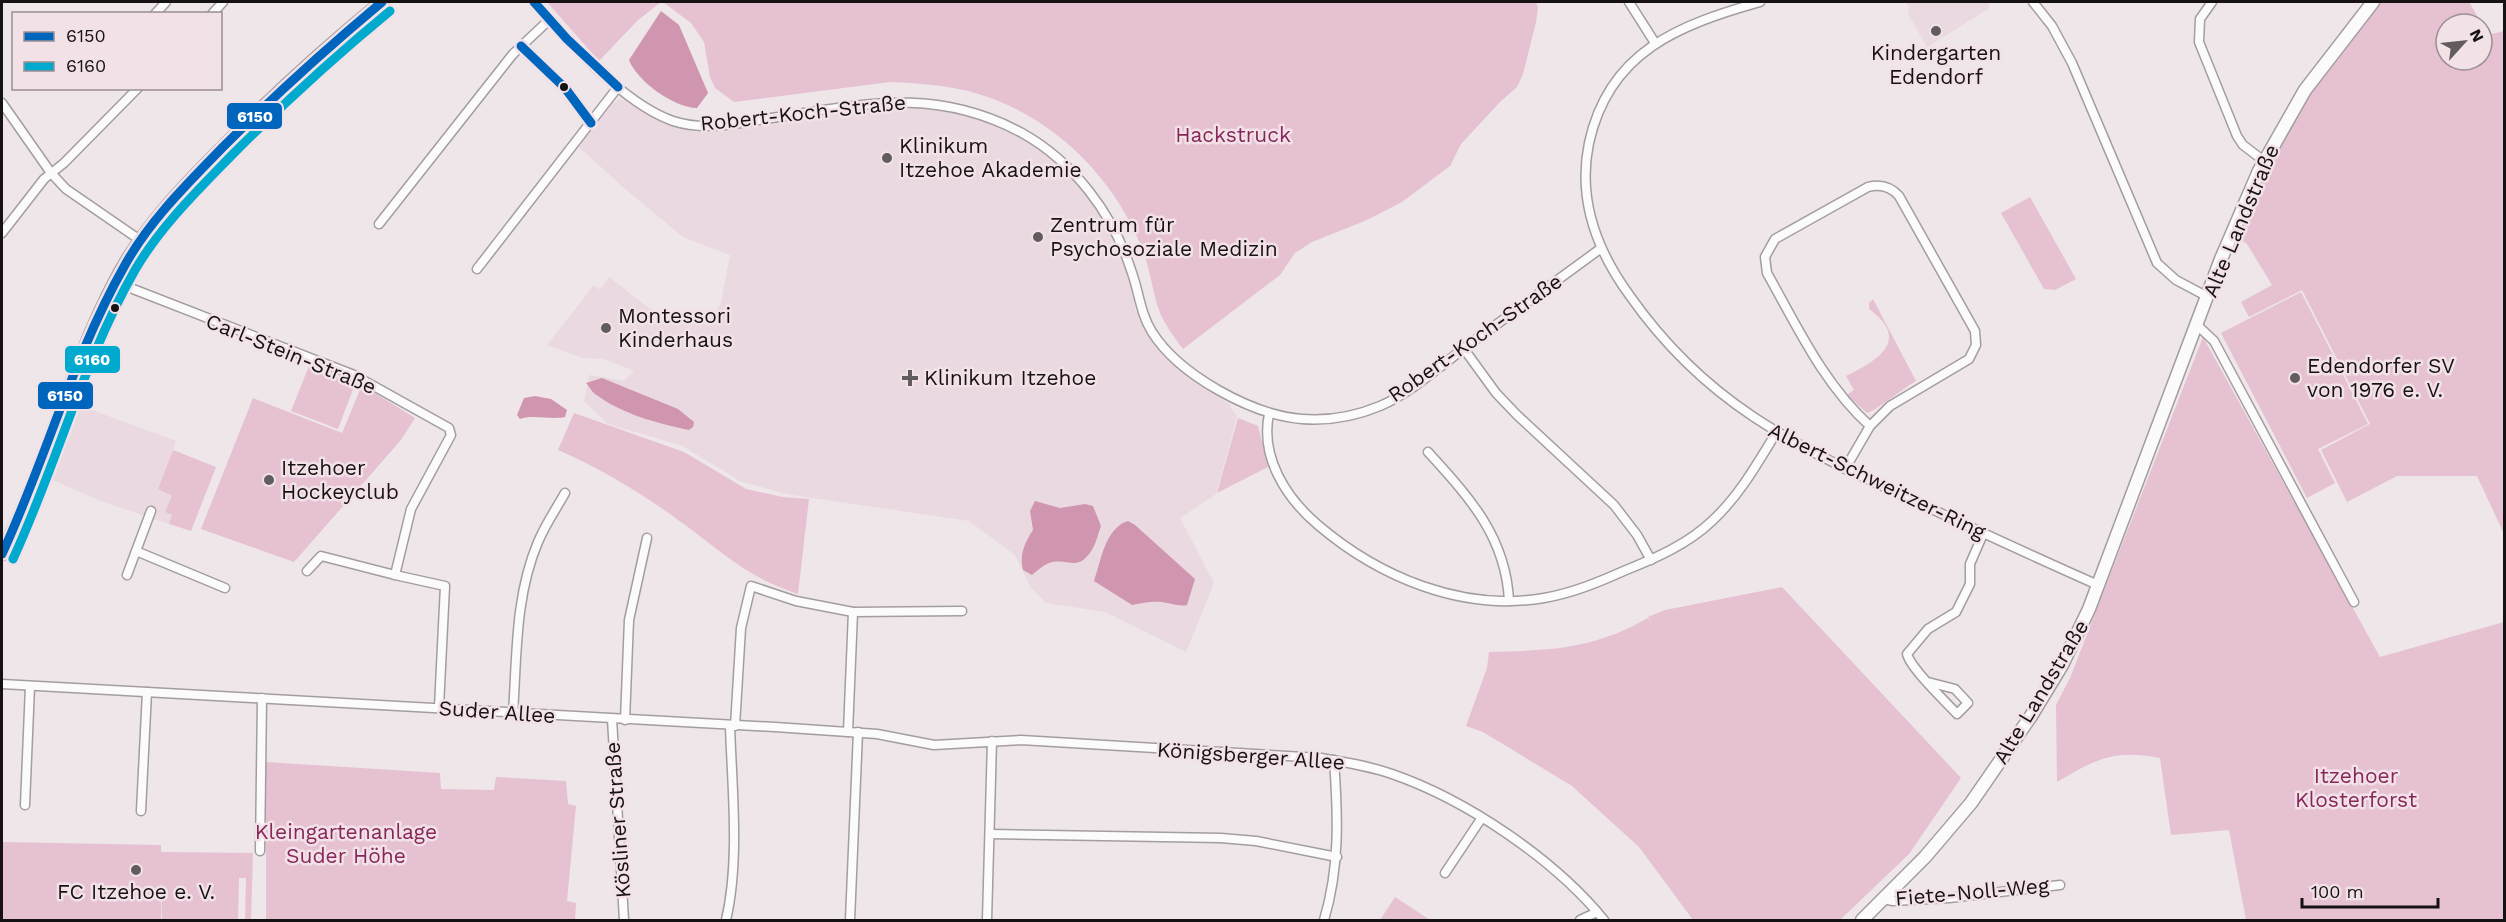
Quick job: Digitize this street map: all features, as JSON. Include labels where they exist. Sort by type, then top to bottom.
[{"type":"street","points":[[2,554],[19,518],[99,316],[115,282],[140,240],[173,198],[268,102],[331,43],[382,2]]},
{"type":"street","name":"Robert-Koch-Straße","points":[[534,2],[549,20],[618,87],[662,116],[696,126],[729,125],[866,104],[912,101],[970,111],[1023,134],[1060,160],[1100,206],[1126,254],[1142,313],[1152,333],[1167,351],[1208,383],[1238,401],[1269,414],[1310,420],[1368,410],[1406,391],[1600,249]]},
{"type":"street","points":[[1629,2],[1655,43]]},
{"type":"street","name":"Albert-Schweitzer-Ring","points":[[1760,2],[1698,21],[1655,43],[1632,63],[1614,86],[1604,102],[1591,135],[1586,163],[1586,191],[1590,217],[1600,249],[1620,282],[1664,341],[1702,380],[1776,433],[1845,469],[2098,585]]},
{"type":"street","points":[[2033,2],[2052,26],[2072,63],[2157,263],[2176,280],[2208,297]]},
{"type":"street","points":[[2212,2],[2200,20],[2199,42],[2237,136],[2242,145],[2264,161]]},
{"type":"street","name":"Alte Landstraße","points":[[1862,921],[1957,820],[2001,760],[2062,665],[2083,624],[2240,212],[2264,161],[2315,75],[2373,2]]},
{"type":"street","points":[[379,224],[513,54],[549,20]]},
{"type":"street","points":[[477,269],[618,87]]},
{"type":"street","points":[[2,233],[44,179],[135,90]]},
{"type":"street","points":[[3,107],[51,173],[75,197],[140,240]]},
{"type":"street","points":[[1845,469],[1870,426],[1896,401],[1966,361],[1974,352],[1976,341],[1975,331],[1899,196],[1889,188],[1880,185],[1865,189],[1774,239],[1765,257],[1767,273],[1828,380],[1843,400],[1870,426]]},
{"type":"street","name":"Carl-Stein-Straße","points":[[115,282],[362,379],[449,428],[451,435],[411,509],[395,575]]},
{"type":"street","name":"Alte Landstraße","points":[[2197,325],[2214,340],[2354,602]]},
{"type":"street","points":[[1464,349],[1496,393],[1517,415],[1614,505],[1637,535],[1651,560]]},
{"type":"street","points":[[1269,414],[1267,441],[1276,472],[1296,503],[1324,530],[1377,566],[1418,585],[1459,596],[1509,601],[1565,593],[1651,560],[1696,533],[1720,513],[1752,473],[1776,433]]},
{"type":"street","points":[[1428,452],[1466,493],[1486,524],[1500,556],[1509,601]]},
{"type":"street","points":[[513,713],[518,623],[527,574],[539,540],[565,493]]},
{"type":"street","points":[[127,576],[151,511]]},
{"type":"street","points":[[1928,682],[1955,689],[1968,703],[1957,714],[1928,682],[1910,662],[1907,654],[1928,629],[1956,612],[1970,584],[1970,564],[1983,534]]},
{"type":"street","points":[[625,720],[629,620],[647,538]]},
{"type":"street","points":[[136,551],[225,588]]},
{"type":"street","points":[[308,571],[321,556],[445,586],[439,708]]},
{"type":"street","points":[[726,921],[731,899],[733,726],[741,628],[752,586],[815,606],[853,612],[962,611]]},
{"type":"street","points":[[848,732],[853,612]]},
{"type":"street","name":"Suder Allee","points":[[2,684],[858,732],[934,745],[992,741]]},
{"type":"street","points":[[25,805],[30,686]]},
{"type":"street","points":[[141,811],[147,692]]},
{"type":"street","points":[[260,851],[262,698]]},
{"type":"street","name":"Kösliner Straße","points":[[612,719],[624,921]]},
{"type":"street","points":[[849,921],[858,732]]},
{"type":"street","points":[[987,921],[992,741]]},
{"type":"street","name":"Königsberger Allee","points":[[992,741],[1030,741],[1334,760],[1364,765],[1437,792],[1481,819],[1548,864],[1604,921]]},
{"type":"street","points":[[1324,921],[1337,857],[1338,814],[1334,760]]},
{"type":"street","points":[[1444,873],[1481,819]]},
{"type":"street","points":[[990,834],[1221,838],[1256,841],[1337,857]]},
{"type":"street","name":"Fiete-Noll-Weg","points":[[1883,899],[1893,901],[1949,898],[2060,885]]},
{"type":"street","points":[[1580,921],[1597,912]]},
{"type":"shaded area","name":"Kindergarten Edendorf","points":[[1906,2],[1988,2],[1990,8],[1927,47],[1908,14],[1909,8]]},
{"type":"shaded area","points":[[661,11],[679,25],[708,93],[697,108],[678,103],[657,92],[633,68],[629,60]]},
{"type":"shaded area","name":"Klinikum Itzehoe","points":[[620,99],[629,102],[660,122],[695,132],[721,132],[803,117],[900,104],[925,107],[954,112],[1003,128],[1029,141],[1066,171],[1100,212],[1115,239],[1132,283],[1135,308],[1144,330],[1164,357],[1229,404],[1237,417],[1216,494],[1180,518],[1214,583],[1186,652],[1105,612],[1046,603],[1030,586],[1015,555],[969,521],[786,494],[740,481],[683,446],[608,424],[584,401],[589,375],[624,381],[634,371],[604,359],[582,358],[547,345],[594,285],[600,290],[609,277],[650,309],[657,311],[651,332],[654,325],[664,316],[699,325],[712,317],[721,303],[730,255],[683,237],[579,147],[613,103]]},
{"type":"shaded area","points":[[602,378],[678,409],[694,422],[693,427],[689,430],[664,424],[616,407],[595,394],[586,383]]},
{"type":"shaded area","points":[[535,396],[551,399],[567,410],[565,417],[520,419],[517,415],[524,398]]},
{"type":"shaded area","points":[[73,403],[176,441],[158,489],[172,496],[166,512],[172,515],[169,524],[101,501],[46,477]]},
{"type":"shaded area","points":[[1035,501],[1060,508],[1085,504],[1093,506],[1101,526],[1096,543],[1083,560],[1074,563],[1052,562],[1032,575],[1023,570],[1022,554],[1033,530],[1030,511]]},
{"type":"shaded area","points":[[1128,521],[1195,579],[1187,605],[1147,602],[1132,605],[1094,581],[1109,538],[1120,525]]},
{"type":"green space","points":[[547,2],[661,2],[638,20],[599,61]]},
{"type":"green space","name":"Hackstruck","points":[[663,2],[1536,2],[1538,8],[1523,74],[1517,87],[1461,144],[1450,166],[1402,202],[1367,220],[1312,242],[1295,253],[1280,275],[1183,349],[1161,315],[1145,256],[1129,221],[1095,171],[1050,130],[1024,113],[997,100],[968,91],[919,84],[890,82],[734,102],[715,88],[710,77],[704,42],[691,23]]},
{"type":"green space","points":[[2380,2],[2469,2],[2475,12],[2434,12],[2434,72],[2494,72],[2494,34],[2504,31],[2504,534],[2477,476],[2397,476],[2347,502],[2321,450],[2370,424],[2302,290],[2249,317],[2241,302],[2272,285],[2247,244],[2234,235],[2305,98]]},
{"type":"green space","points":[[2030,197],[2076,279],[2055,290],[2044,289],[2001,213]]},
{"type":"green space","name":"Edendorfer SV von 1976 e. V.","points":[[2301,292],[2368,424],[2318,449],[2335,483],[2307,498],[2221,333]]},
{"type":"green space","points":[[1873,299],[1916,381],[1867,413],[1847,395],[1854,390],[1846,376],[1879,356],[1889,340],[1888,330],[1869,309],[1869,303]]},
{"type":"green space","name":"Itzehoer Klosterforst","points":[[2203,337],[2380,657],[2504,622],[2504,920],[2246,920],[2229,830],[2171,835],[2160,758],[2130,755],[2106,758],[2083,767],[2057,782],[2056,705],[2070,678]]},
{"type":"green space","points":[[309,366],[355,384],[338,429],[291,411]]},
{"type":"green space","name":"Itzehoer Hockeyclub","points":[[362,385],[415,418],[401,440],[294,562],[201,529],[253,398],[342,433]]},
{"type":"green space","points":[[574,413],[684,452],[746,489],[783,497],[809,499],[798,594],[749,572],[637,492],[558,450]]},
{"type":"green space","points":[[1238,418],[1258,426],[1268,467],[1217,493]]},
{"type":"green space","points":[[173,450],[216,467],[191,531],[169,524],[172,515],[165,512],[172,496],[158,489]]},
{"type":"green space","points":[[1782,587],[1961,778],[1909,854],[1840,920],[1693,920],[1639,847],[1572,786],[1483,732],[1466,726],[1487,668],[1489,652],[1571,646],[1608,637],[1648,618],[1653,626],[1648,617],[1665,610]]},
{"type":"green space","name":"Kleingartenanlage Suder Höhe","points":[[266,762],[440,773],[441,789],[494,790],[496,777],[566,781],[568,804],[576,806],[567,901],[576,903],[575,920],[266,920]]},
{"type":"green space","points":[[2,842],[161,845],[161,852],[253,853],[251,920],[245,920],[246,878],[239,878],[238,920],[162,920],[161,876],[161,920],[2,920]]},
{"type":"green space","points":[[1395,897],[1430,920],[1380,920]]},
{"type":"transit line","name":"6150","points":[[2,554],[90,335],[135,248],[170,202],[224,146],[301,72],[382,2]]},
{"type":"transit line","name":"6150","points":[[534,2],[567,39],[618,87]]},
{"type":"transit line","name":"6160","points":[[13,559],[100,340],[145,254],[180,210],[232,155],[309,82],[390,11]]},
{"type":"transit line","name":"6150","points":[[521,46],[565,88],[591,123]]},
{"type":"place","name":"Kindergarten Edendorf","points":[[1936,31]]},
{"type":"place","name":"Klinikum Itzehoe Akademie","points":[[887,158]]},
{"type":"place","name":"Zentrum für Psychosoziale Medizin","points":[[1038,237]]},
{"type":"place","name":"Montessori Kinderhaus","points":[[606,328]]},
{"type":"place","name":"Klinikum Itzehoe","points":[[910,378]]},
{"type":"place","name":"Edendorfer SV von 1976 e. V.","points":[[2295,378]]},
{"type":"place","name":"Itzehoer Hockeyclub","points":[[269,480]]},
{"type":"place","name":"FC Itzehoe e. V.","points":[[136,870]]}]
